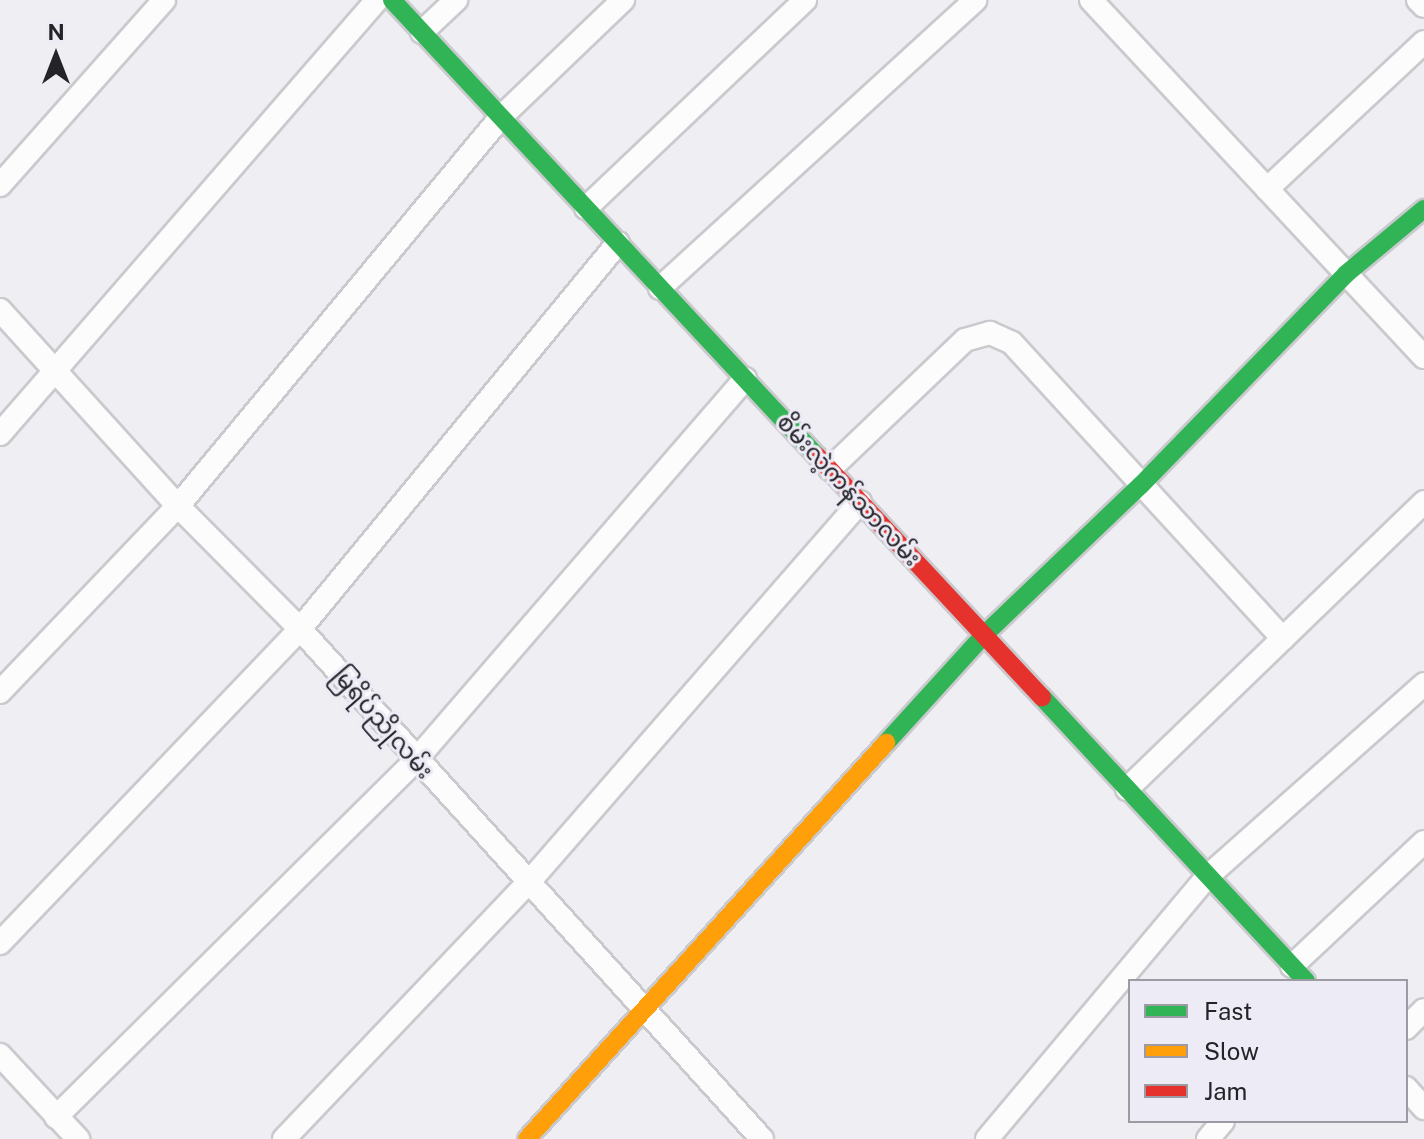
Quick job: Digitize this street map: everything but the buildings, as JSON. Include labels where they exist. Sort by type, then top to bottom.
[{"type":"street","points":[[0,185],[164,0]]},
{"type":"street","points":[[0,434],[58,371],[377,0]]},
{"type":"street","name":"စိမ်းလဲ့ကန်သာလမ်း","points":[[392,0],[1299,973]]},
{"type":"street","points":[[422,32],[456,0]]},
{"type":"street","points":[[0,692],[178,506],[501,117],[623,0]]},
{"type":"street","points":[[586,208],[805,0]]},
{"type":"street","points":[[660,288],[975,0]]},
{"type":"street","points":[[1091,0],[1424,357]]},
{"type":"street","points":[[1418,0],[1424,6]]},
{"type":"street","points":[[1267,189],[1424,42]]},
{"type":"street","points":[[527,1139],[644,1015],[984,635],[1141,485],[1346,274],[1424,209]]},
{"type":"street","points":[[0,943],[300,629],[618,243]]},
{"type":"street","name":"မြရိပ်ညိုလမ်း","points":[[0,310],[178,506],[300,629],[415,761],[529,882],[644,1015],[762,1139]]},
{"type":"street","points":[[830,469],[965,340],[990,333],[1012,343],[1283,639]]},
{"type":"street","points":[[56,1117],[415,761],[745,379]]},
{"type":"street","points":[[284,1139],[529,882],[860,502]]},
{"type":"street","points":[[1127,789],[1424,502]]},
{"type":"street","points":[[987,1139],[1208,876],[1424,684]]},
{"type":"street","points":[[1299,973],[1424,842]]},
{"type":"street","points":[[1408,1026],[1424,1010]]},
{"type":"street","points":[[0,1055],[78,1139]]},
{"type":"street","points":[[1408,1090],[1424,1108]]},
{"type":"street","points":[[1208,1139],[1221,1123]]},
{"type":"traffic: fast","points":[[392,0],[817,456]]},
{"type":"traffic: fast","points":[[886,743],[984,635],[1141,485],[1346,274],[1424,209]]},
{"type":"traffic: fast","points":[[1042,697],[1304,979]]},
{"type":"traffic: slow","points":[[527,1139],[886,743]]},
{"type":"traffic: jam","points":[[817,456],[1042,697]]}]
